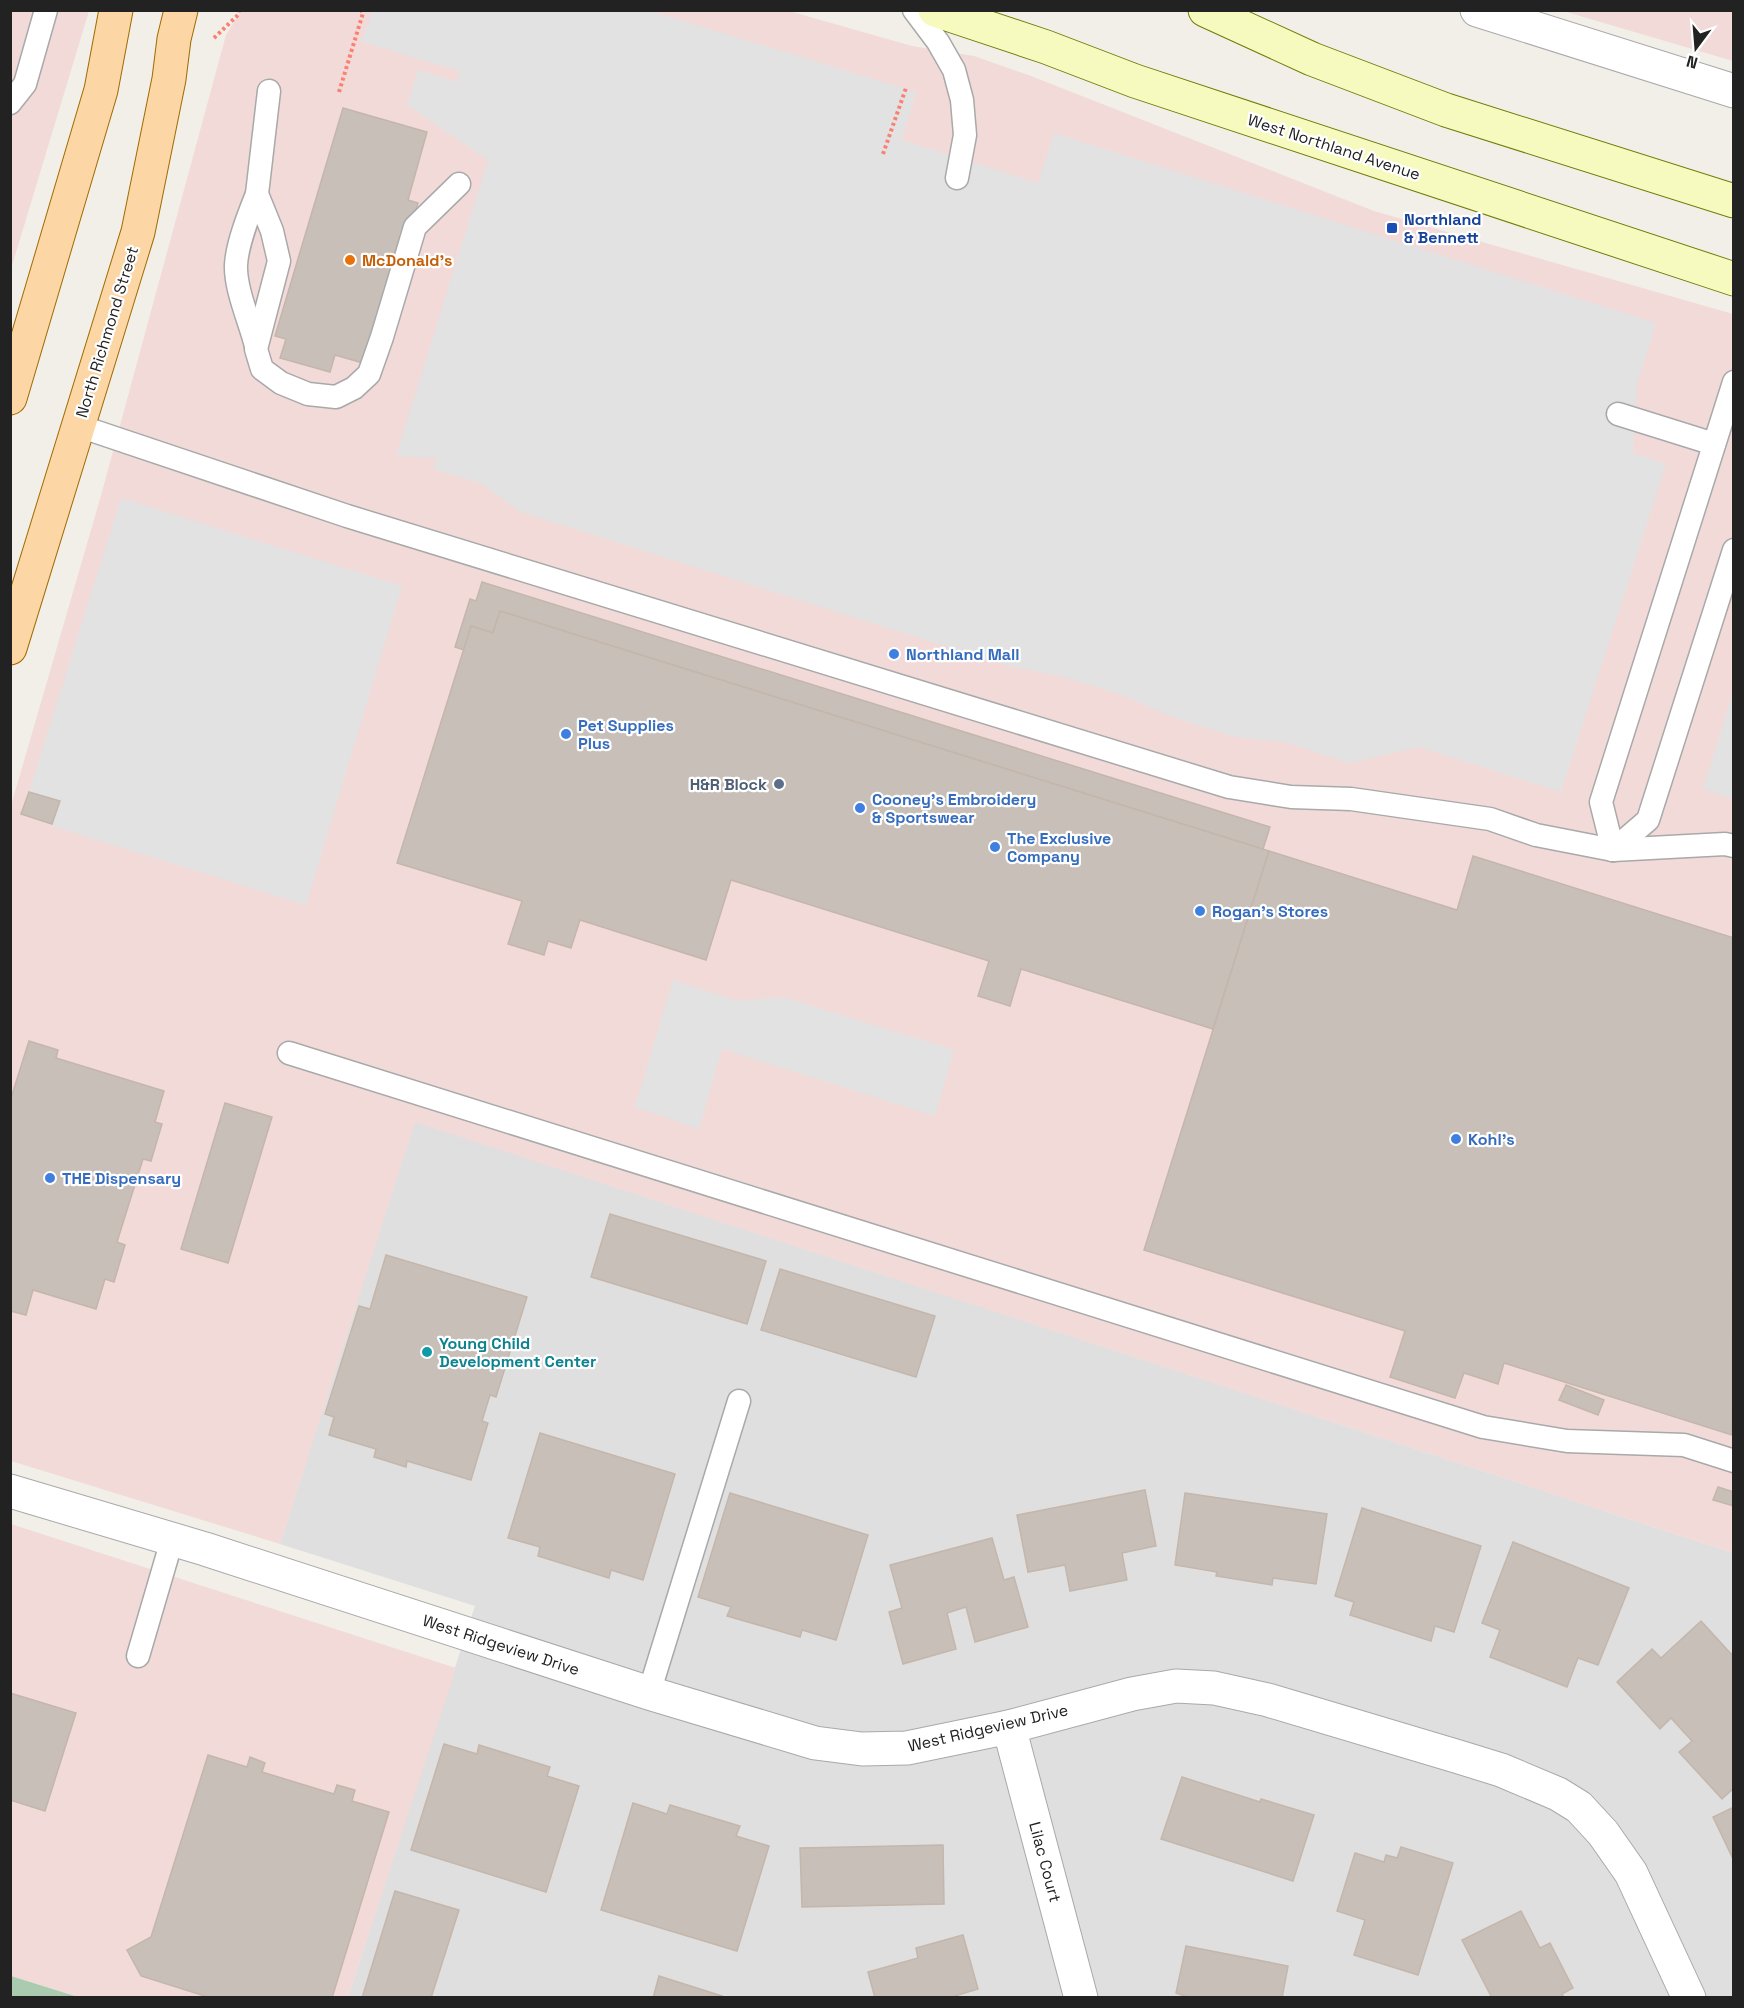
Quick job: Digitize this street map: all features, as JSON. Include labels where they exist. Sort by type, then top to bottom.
[{"type":"main road","points":[[10,398],[101,90],[116,10]]},
{"type":"main road","name":"North Richmond Street","points":[[10,648],[138,232],[181,10]]},
{"type":"main road","name":"West Northland Avenue","points":[[935,10],[1046,47],[1135,81],[1734,279]]},
{"type":"main road","points":[[1205,10],[1312,59],[1446,110],[1734,201]]},
{"type":"street","points":[[1493,13],[1734,91]]},
{"type":"street","name":"West Ridgeview Drive","points":[[10,1491],[804,1740],[861,1749],[907,1748],[1009,1727],[1132,1694],[1176,1686],[1214,1688],[1268,1700],[1512,1774],[1558,1794],[1579,1807],[1603,1833],[1631,1873],[1689,1998]]},
{"type":"street","name":"Lilac Court","points":[[1009,1727],[1081,1998]]},
{"type":"lane","points":[[10,103],[25,84],[46,10]]},
{"type":"lane","points":[[914,10],[938,42],[954,70],[962,100],[965,135],[957,178]]},
{"type":"lane","points":[[269,91],[257,194],[236,265],[239,287],[262,369],[281,382],[308,394],[336,397],[354,388],[369,374],[415,227],[459,184]]},
{"type":"lane","points":[[256,348],[279,261],[272,231],[257,194]]},
{"type":"lane","points":[[1613,850],[1602,802],[1734,382]]},
{"type":"lane","points":[[1618,414],[1714,444]]},
{"type":"lane","points":[[79,426],[347,516],[1228,787],[1291,797],[1351,799],[1490,819],[1536,835],[1613,850],[1725,844],[1734,846]]},
{"type":"lane","points":[[1613,850],[1648,819],[1734,550]]},
{"type":"lane","points":[[289,1053],[1483,1427],[1567,1441],[1684,1445],[1734,1461]]},
{"type":"lane","points":[[649,1693],[739,1401]]},
{"type":"lane","points":[[138,1656],[172,1540]]},
{"type":"path","points":[[339,92],[363,13],[361,10]]},
{"type":"path","points":[[883,154],[906,88]]},
{"type":"shaded area","points":[[11,11],[89,11],[11,269]]},
{"type":"shaded area","name":"Northland Mall","points":[[241,11],[789,11],[912,46],[974,56],[1031,76],[1374,211],[1733,314],[1733,1553],[415,1122],[280,1544],[11,1461],[10,809],[100,499],[226,35]]},
{"type":"shaded area","points":[[372,11],[650,11],[916,92],[902,140],[1038,183],[1054,133],[1656,323],[1637,384],[1633,453],[1666,464],[1561,792],[1419,747],[1349,763],[1285,742],[1235,737],[1170,716],[1122,695],[1061,676],[1008,666],[521,512],[480,483],[433,469],[437,458],[396,456],[488,160],[407,105],[418,70],[456,82],[460,71],[362,42]]},
{"type":"shaded area","points":[[1563,11],[1733,11],[1733,61]]},
{"type":"shaded area","points":[[121,498],[402,586],[306,905],[52,826],[60,801],[29,792]]},
{"type":"shaded area","points":[[1733,693],[1733,799],[1703,789]]},
{"type":"shaded area","points":[[673,980],[737,1001],[783,997],[954,1050],[935,1116],[722,1049],[699,1129],[635,1107]]},
{"type":"shaded area","points":[[414,1121],[1733,1553],[1733,1997],[348,1997],[475,1606],[280,1544]]},
{"type":"shaded area","points":[[11,1524],[456,1668],[348,1997],[78,1997],[11,1976]]},
{"type":"green space","points":[[11,1976],[78,1997],[11,1997]]},
{"type":"building","name":"McDonald's","points":[[343,108],[427,132],[408,200],[418,203],[385,318],[363,363],[335,355],[330,372],[280,358],[286,339],[275,336]]},
{"type":"building","points":[[482,582],[1270,827],[1263,849],[500,611],[493,633],[471,626],[464,650],[455,647],[470,599],[476,601]]},
{"type":"building","points":[[500,611],[1269,851],[1213,1029],[1021,969],[1010,1006],[978,996],[989,961],[731,880],[706,960],[580,920],[571,948],[548,941],[544,955],[508,944],[522,901],[397,863],[471,626],[493,633]]},
{"type":"building","points":[[29,792],[60,801],[52,824],[21,814]]},
{"type":"building","name":"Kohl's","points":[[1269,851],[1457,910],[1473,856],[1734,938],[1732,1435],[1504,1363],[1498,1384],[1464,1373],[1455,1398],[1390,1377],[1405,1331],[1144,1250]]},
{"type":"building","points":[[29,1041],[58,1050],[56,1058],[164,1091],[155,1122],[162,1124],[151,1161],[143,1159],[117,1242],[125,1245],[114,1282],[105,1279],[96,1309],[33,1290],[26,1315],[10,1311],[10,1101]]},
{"type":"building","points":[[225,1103],[272,1117],[228,1263],[181,1249]]},
{"type":"building","points":[[610,1214],[766,1261],[747,1324],[591,1277]]},
{"type":"building","name":"Young Child Development Center","points":[[386,1255],[527,1297],[496,1397],[490,1395],[482,1421],[488,1423],[471,1480],[407,1461],[406,1467],[374,1457],[376,1449],[329,1435],[334,1417],[325,1414],[359,1306],[370,1309]]},
{"type":"building","points":[[780,1269],[935,1316],[916,1377],[761,1330]]},
{"type":"building","points":[[1566,1385],[1604,1400],[1598,1415],[1559,1400]]},
{"type":"building","points":[[540,1433],[675,1474],[643,1580],[611,1570],[609,1578],[538,1556],[540,1547],[508,1538]]},
{"type":"building","points":[[1718,1487],[1734,1492],[1734,1506],[1713,1500]]},
{"type":"building","points":[[1145,1490],[1156,1546],[1122,1553],[1127,1580],[1070,1591],[1065,1565],[1028,1572],[1017,1515]]},
{"type":"building","points":[[730,1493],[868,1535],[836,1640],[802,1630],[800,1637],[727,1616],[731,1607],[698,1597]]},
{"type":"building","points":[[1185,1493],[1327,1514],[1316,1584],[1273,1578],[1272,1585],[1216,1576],[1217,1572],[1175,1565]]},
{"type":"building","points":[[1362,1508],[1481,1546],[1454,1632],[1435,1626],[1431,1641],[1350,1615],[1354,1602],[1335,1596]]},
{"type":"building","points":[[992,1538],[1004,1580],[1014,1577],[1028,1627],[975,1642],[966,1607],[947,1613],[956,1649],[903,1664],[889,1612],[902,1608],[890,1565]]},
{"type":"building","points":[[1513,1542],[1629,1588],[1598,1665],[1578,1658],[1567,1687],[1490,1657],[1500,1630],[1482,1623]]},
{"type":"building","points":[[1701,1621],[1734,1657],[1734,1788],[1722,1799],[1679,1752],[1692,1741],[1671,1718],[1660,1729],[1617,1682],[1652,1649],[1661,1658]]},
{"type":"building","points":[[10,1693],[76,1713],[45,1811],[10,1800]]},
{"type":"building","points":[[444,1744],[477,1754],[479,1745],[550,1767],[547,1776],[579,1786],[546,1892],[411,1850]]},
{"type":"building","points":[[208,1755],[247,1767],[250,1757],[265,1763],[262,1772],[334,1794],[337,1785],[355,1790],[352,1801],[389,1812],[332,1998],[211,1998],[141,1976],[127,1950],[151,1937]]},
{"type":"building","points":[[1182,1777],[1260,1802],[1261,1799],[1314,1815],[1293,1881],[1161,1839]]},
{"type":"building","points":[[633,1803],[667,1814],[670,1805],[740,1826],[736,1836],[769,1846],[737,1951],[601,1910]]},
{"type":"building","points":[[1734,1807],[1734,1861],[1713,1817]]},
{"type":"building","points":[[943,1845],[944,1904],[802,1907],[800,1848]]},
{"type":"building","points":[[1401,1847],[1453,1863],[1418,1975],[1354,1955],[1365,1920],[1337,1911],[1355,1853],[1384,1862],[1386,1855],[1397,1858]]},
{"type":"building","points":[[395,1891],[459,1910],[431,1998],[362,1998]]},
{"type":"building","points":[[1521,1911],[1540,1948],[1550,1943],[1573,1988],[1562,1994],[1564,1998],[1492,1998],[1462,1940]]},
{"type":"building","points":[[963,1935],[978,1989],[948,1998],[875,1998],[868,1972],[918,1958],[916,1948]]},
{"type":"building","points":[[1186,1946],[1288,1966],[1282,1998],[1190,1998],[1176,1993]]},
{"type":"building","points":[[659,1976],[722,1996],[721,1998],[653,1998]]},
{"type":"place","name":"Northland & Bennett","points":[[1392,228]]},
{"type":"place","name":"McDonald's","points":[[350,260]]},
{"type":"place","name":"Northland Mall","points":[[894,654]]},
{"type":"place","name":"Pet Supplies Plus","points":[[566,734]]},
{"type":"place","name":"H&R Block","points":[[779,784]]},
{"type":"place","name":"Cooney's Embroidery & Sportswear","points":[[860,808]]},
{"type":"place","name":"The Exclusive Company","points":[[995,847]]},
{"type":"place","name":"Rogan's Stores","points":[[1200,911]]},
{"type":"place","name":"Kohl's","points":[[1456,1139]]},
{"type":"place","name":"THE Dispensary","points":[[50,1178]]},
{"type":"place","name":"Young Child Development Center","points":[[427,1352]]}]
